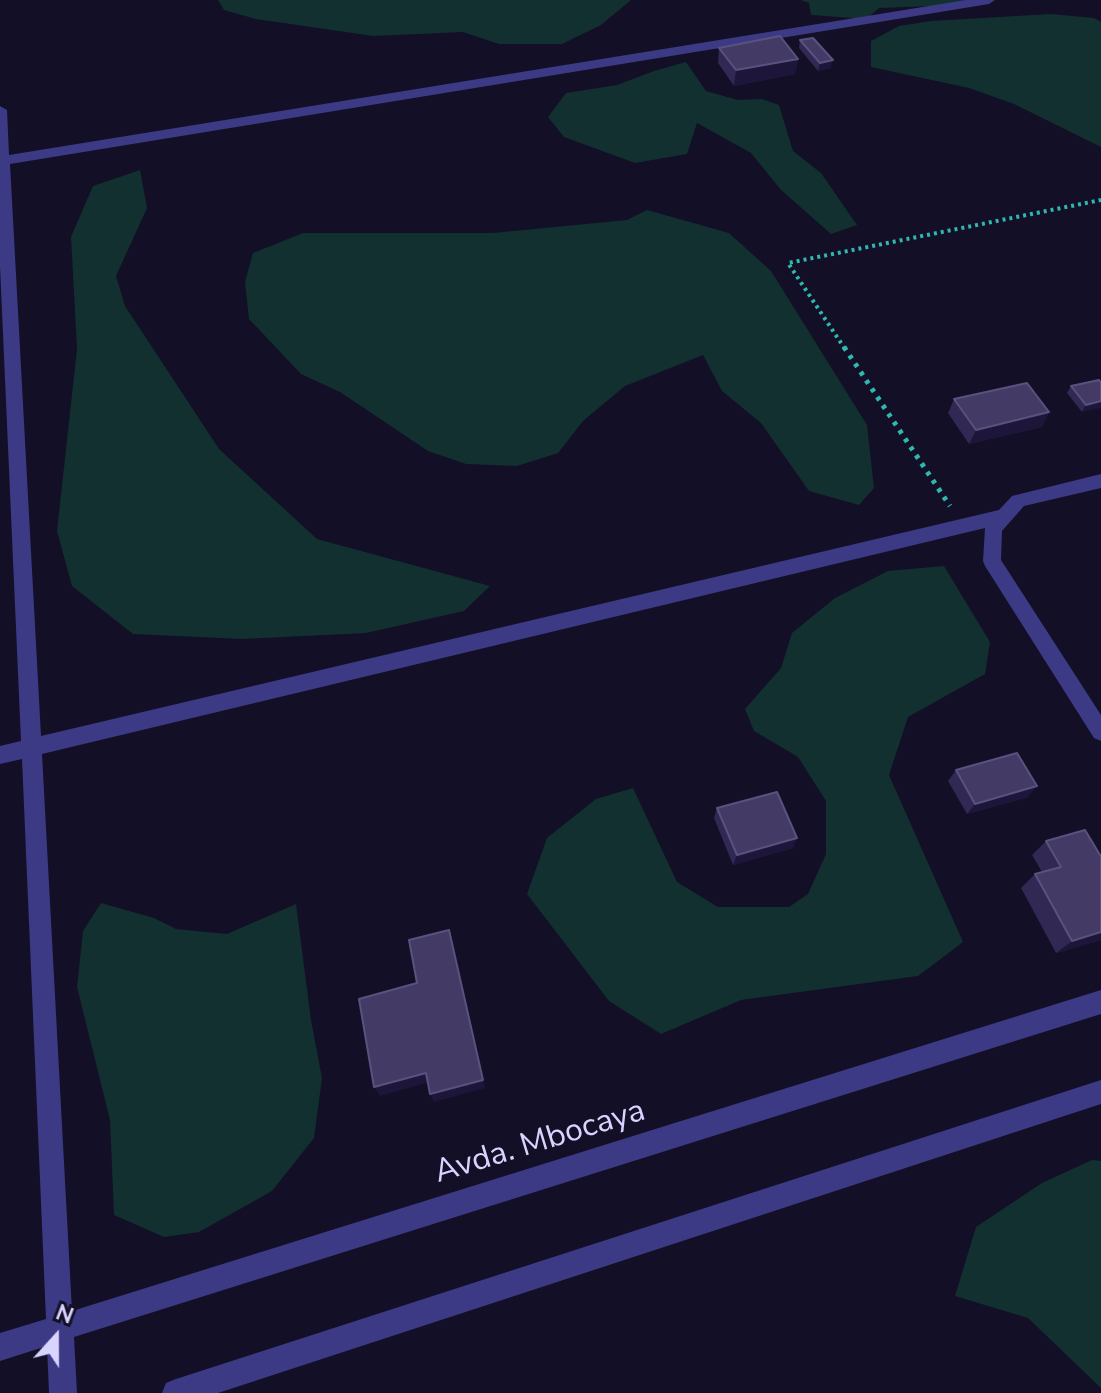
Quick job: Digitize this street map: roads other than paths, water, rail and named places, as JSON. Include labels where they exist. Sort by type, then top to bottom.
[{"type":"street","points":[[2,161],[989,0]]},
{"type":"street","points":[[0,110],[34,747],[63,1393]]},
{"type":"street","points":[[1101,481],[1018,501],[993,529],[992,561],[1101,732]]},
{"type":"street","points":[[0,755],[1004,516]]},
{"type":"street","name":"Avda. Mbocaya","points":[[0,1347],[1101,1002]]},
{"type":"street","points":[[176,1393],[1101,1092]]}]
